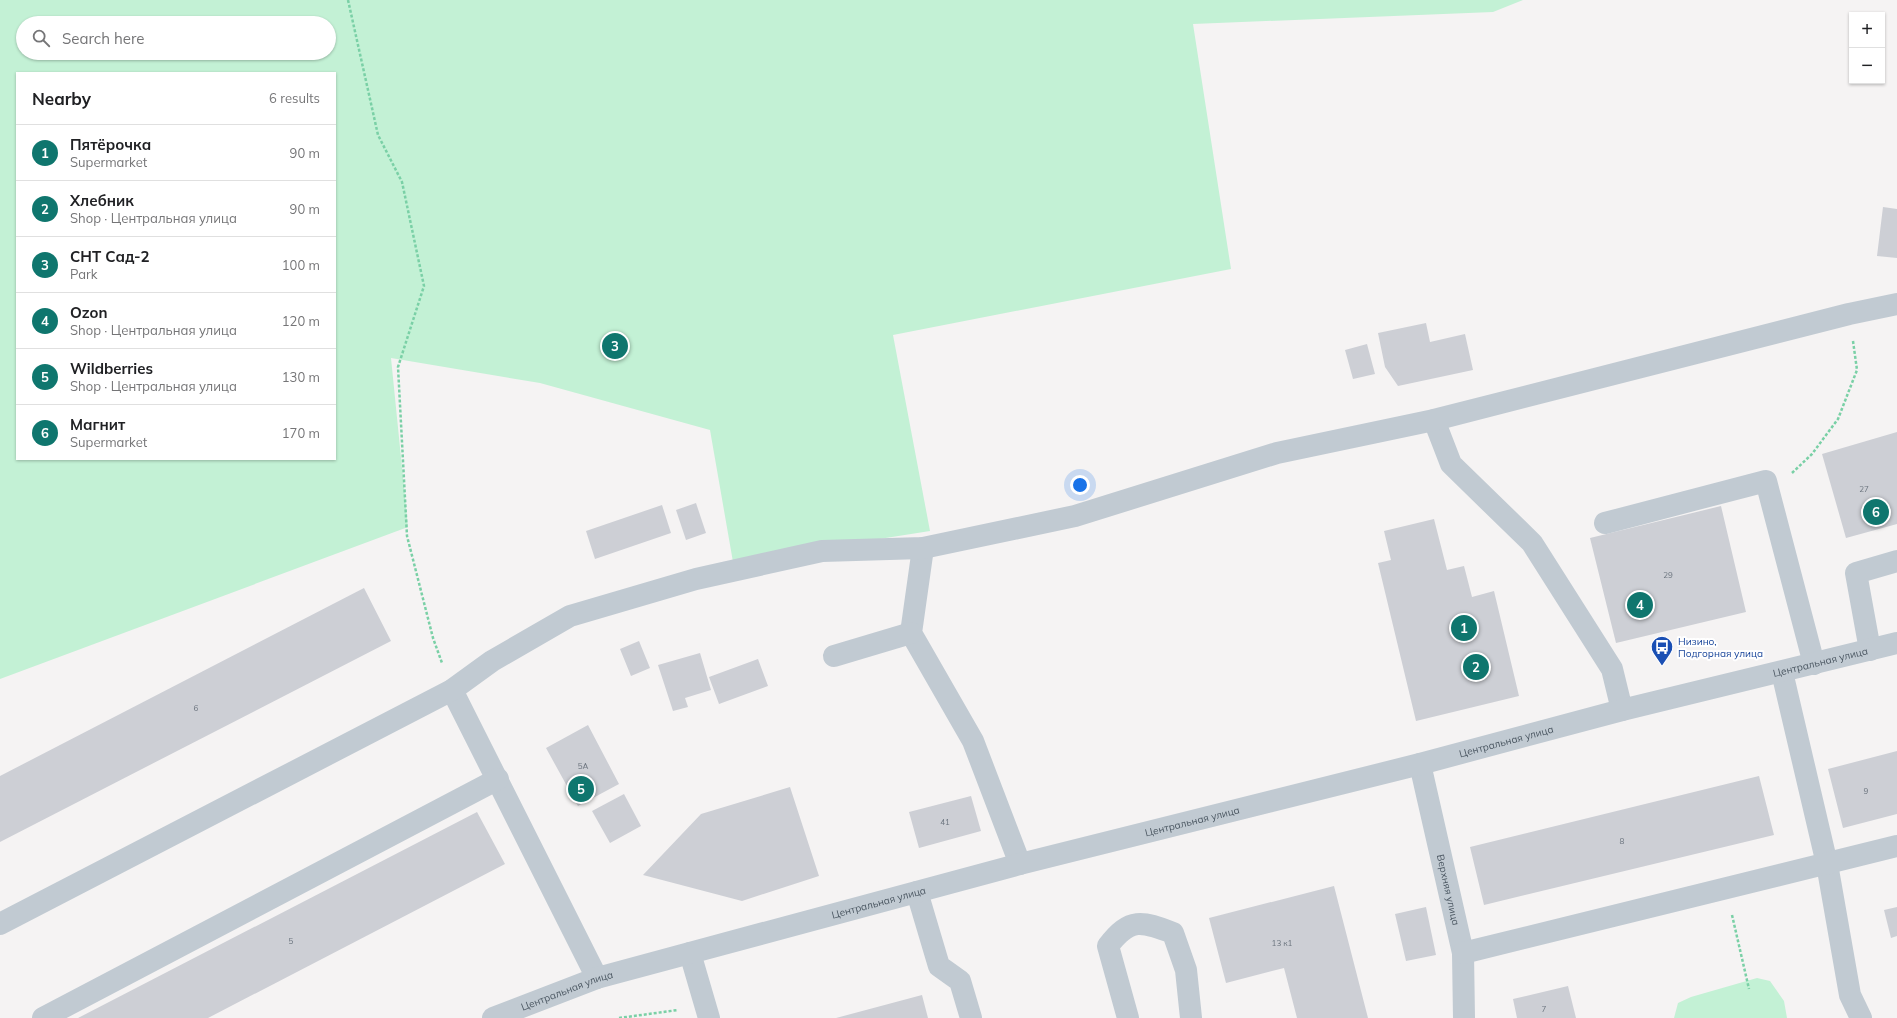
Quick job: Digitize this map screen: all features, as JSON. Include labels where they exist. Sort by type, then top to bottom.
[{"type":"street","points":[[0,924],[452,690],[492,661],[570,616],[696,578],[822,551],[923,548],[1075,516],[1277,453],[1434,420],[1849,314],[1897,304]]},
{"type":"street","points":[[1434,420],[1452,464],[1532,543],[1612,669],[1622,710]]},
{"type":"street","points":[[1605,523],[1766,481],[1814,664]]},
{"type":"street","points":[[923,548],[911,633],[973,741],[1020,864]]},
{"type":"street","points":[[1870,650],[1856,573],[1897,561]]},
{"type":"street","points":[[834,656],[911,633]]},
{"type":"street","name":"Центральная улица","points":[[493,1018],[597,978],[1020,864],[1420,764],[1622,710],[1897,643]]},
{"type":"street","points":[[1782,672],[1827,864],[1850,995],[1861,1018]]},
{"type":"street","points":[[452,690],[597,978]]},
{"type":"street","name":"Верхняя улица","points":[[1420,764],[1463,953],[1464,1018]]},
{"type":"street","points":[[43,1018],[498,779]]},
{"type":"street","points":[[1463,953],[1897,846]]},
{"type":"street","points":[[917,892],[939,966],[960,981],[971,1018]]},
{"type":"street","points":[[1128,1018],[1108,946],[1119,932],[1131,924],[1151,924],[1173,933],[1186,970],[1191,1018]]},
{"type":"street","points":[[690,953],[708,1013]]},
{"type":"path","points":[[348,0],[378,135],[402,182],[424,286],[398,367],[407,536],[433,638],[452,690]]},
{"type":"path","points":[[1770,494],[1812,454],[1838,419],[1857,370],[1849,314]]},
{"type":"path","points":[[1726,888],[1749,989]]},
{"type":"path","points":[[619,1018],[708,1013]]},
{"type":"green space","points":[[0,0],[1523,0],[1493,12],[1193,24],[1231,269],[893,335],[930,531],[733,562],[710,430],[540,383],[391,358],[408,527],[0,679]]},
{"type":"green space","points":[[1757,978],[1770,981],[1784,1001],[1787,1018],[1674,1018],[1678,1003],[1691,997]]},
{"type":"building","points":[[1883,207],[1897,209],[1897,258],[1877,256]]},
{"type":"building","points":[[1426,323],[1430,342],[1465,334],[1473,370],[1398,386],[1385,367],[1378,333]]},
{"type":"building","points":[[1367,344],[1375,374],[1353,379],[1345,350]]},
{"type":"building","points":[[1897,432],[1897,524],[1846,538],[1822,454]]},
{"type":"building","points":[[696,503],[706,533],[686,540],[676,510]]},
{"type":"building","points":[[662,505],[671,533],[595,559],[586,531]]},
{"type":"building","points":[[1721,506],[1746,612],[1616,643],[1590,538]]},
{"type":"building","points":[[1434,519],[1447,570],[1464,566],[1472,597],[1494,591],[1519,696],[1416,721],[1378,563],[1391,560],[1384,531]]},
{"type":"building","points":[[364,588],[391,641],[0,842],[0,776]]},
{"type":"building","points":[[639,641],[650,668],[631,676],[620,649]]},
{"type":"building","points":[[700,653],[711,690],[685,698],[688,707],[673,711],[658,665]]},
{"type":"building","points":[[758,659],[768,686],[719,704],[709,677]]},
{"type":"building","points":[[588,725],[619,784],[578,806],[546,748]]},
{"type":"building","points":[[1897,751],[1897,814],[1843,828],[1828,769]]},
{"type":"building","points":[[1759,776],[1774,835],[1484,905],[1470,847]]},
{"type":"building","points":[[790,787],[819,876],[742,901],[643,875],[701,814]]},
{"type":"building","points":[[624,794],[641,826],[610,843],[592,811]]},
{"type":"building","points":[[971,796],[981,831],[919,848],[909,812]]},
{"type":"building","points":[[477,812],[505,864],[208,1018],[78,1018]]},
{"type":"building","points":[[1334,886],[1368,1018],[1297,1018],[1284,968],[1226,983],[1209,918]]},
{"type":"building","points":[[1426,907],[1436,955],[1406,961],[1395,914]]},
{"type":"building","points":[[1897,907],[1897,936],[1891,938],[1884,910]]},
{"type":"building","points":[[1568,986],[1576,1018],[1517,1018],[1513,999]]},
{"type":"building","points":[[922,995],[928,1018],[836,1018]]},
{"type":"place","name":"СНТ Сад-2","points":[[615,346]]},
{"type":"place","name":"Магнит","points":[[1876,512]]},
{"type":"place","name":"Ozon","points":[[1640,605]]},
{"type":"place","name":"Пятёрочка","points":[[1464,628]]},
{"type":"place","name":"Низино, Подгорная улица","points":[[1662,666]]},
{"type":"place","name":"Хлебник","points":[[1476,667]]},
{"type":"place","name":"Wildberries","points":[[581,789]]}]
